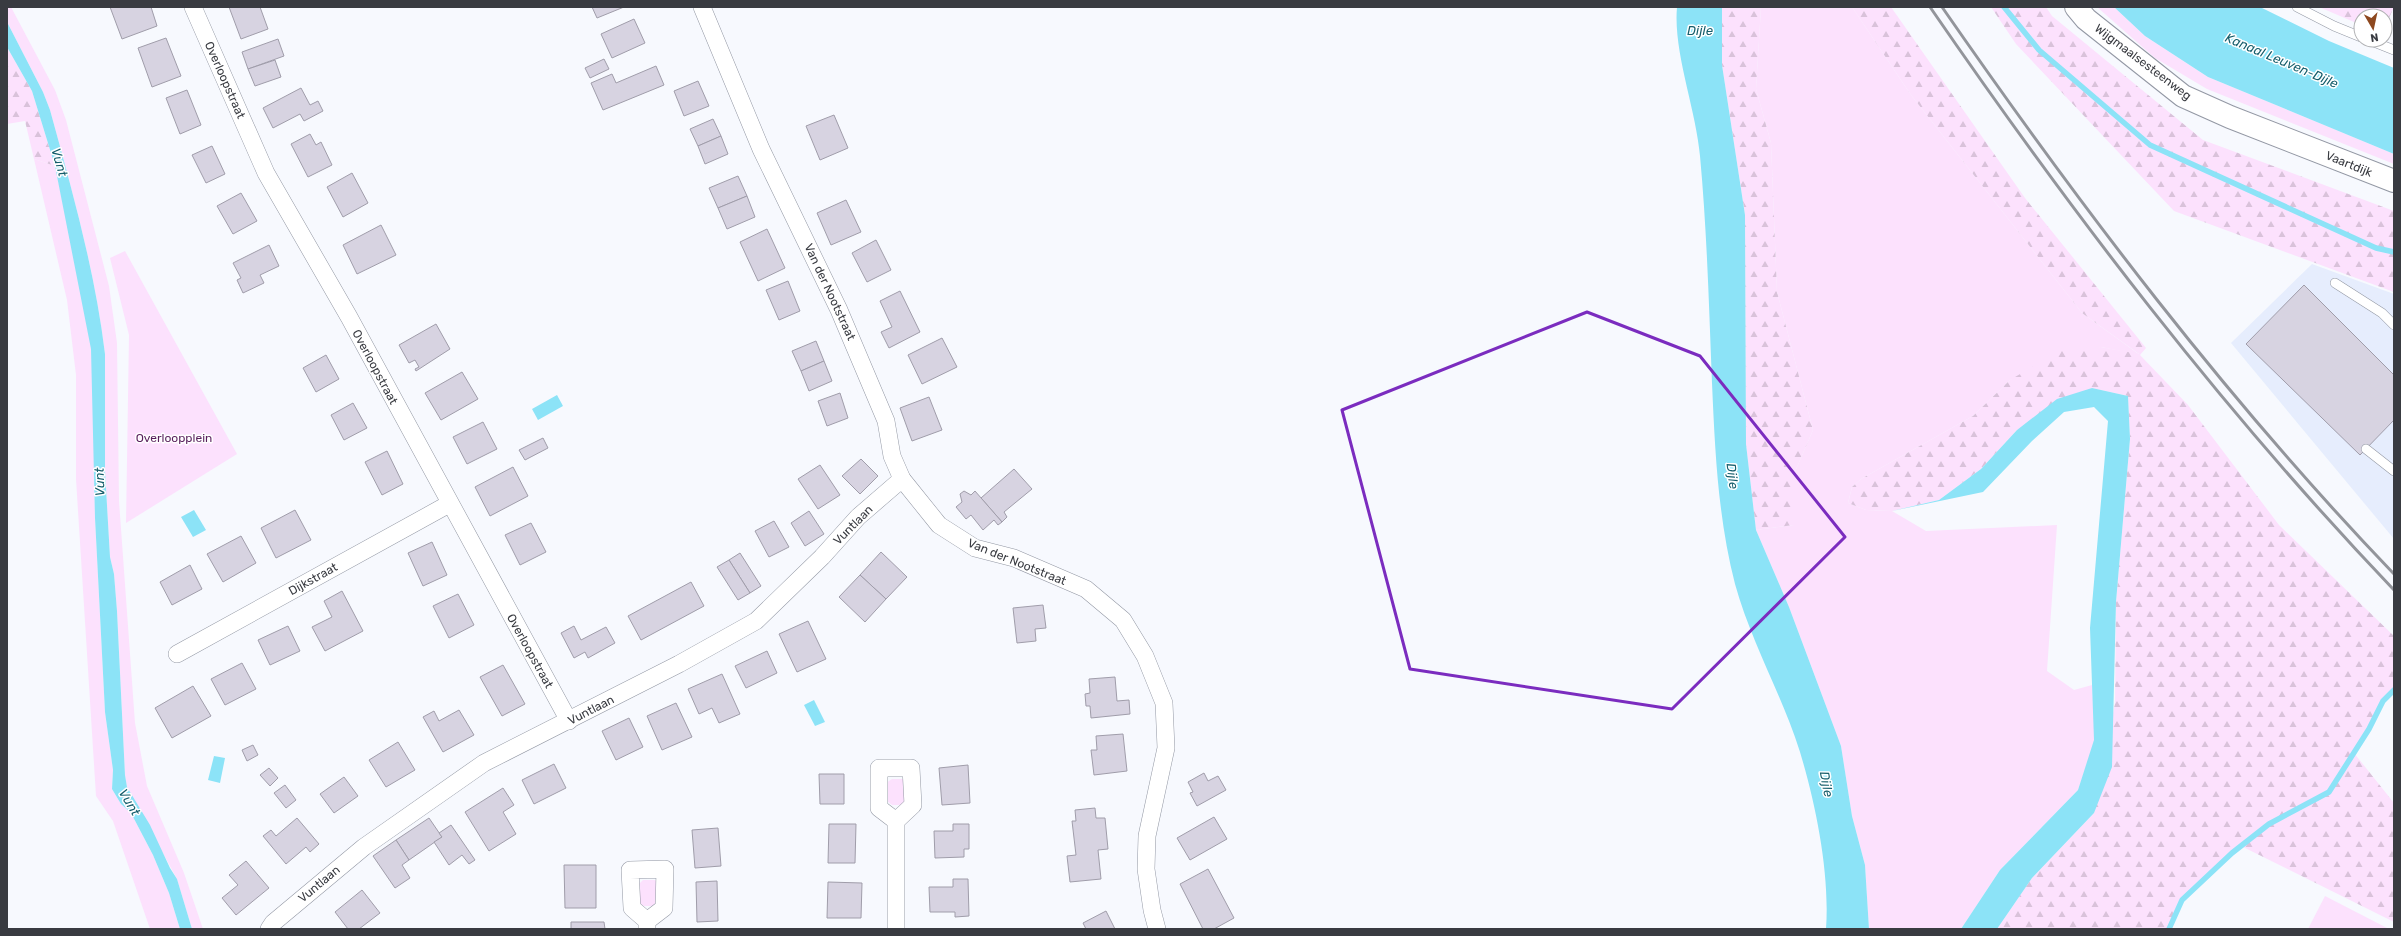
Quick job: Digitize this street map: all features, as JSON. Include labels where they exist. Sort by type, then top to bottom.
[{"type":"street","name":"Overloopstraat","points":[[193,7],[266,172],[349,317],[449,504],[569,721]]},
{"type":"street","name":"Van der Nootstraat","points":[[702,7],[761,148],[839,310],[886,421],[892,456],[902,479],[939,525],[975,548],[1014,558],[1086,589],[1123,620],[1145,656],[1164,703],[1166,748],[1146,836],[1146,869],[1152,910],[1157,929]]},
{"type":"street","name":"Wijgmaalsesteenweg","points":[[2076,7],[2086,19],[2183,96],[2230,117],[2304,146]]},
{"type":"street","name":"Vaartdijk","points":[[2304,146],[2394,181]]},
{"type":"street","name":"Vuntlaan","points":[[269,929],[273,923],[364,847],[484,763],[569,721],[756,621],[822,557],[858,517],[902,479]]},
{"type":"street","name":"Dijkstraat","points":[[177,654],[449,504]]},
{"type":"street","points":[[896,821],[896,929]]},
{"type":"lane","points":[[2297,7],[2334,26],[2353,34]]},
{"type":"lane","points":[[2335,283],[2382,313],[2394,325]]},
{"type":"lane","points":[[2366,449],[2394,471]]},
{"type":"highlighted area","points":[[1587,312],[1700,356],[1845,537],[1672,709],[1410,669],[1342,410]]},
{"type":"shaded area","points":[[2312,264],[2394,294],[2394,539],[2231,343]]},
{"type":"green space","points":[[7,7],[11,7],[55,90],[66,120],[109,286],[117,343],[119,501],[135,723],[147,786],[184,873],[203,929],[192,929],[177,879],[127,787],[125,775],[117,611],[114,574],[110,557],[105,471],[105,354],[101,323],[82,231],[50,110],[43,92],[7,22]]},
{"type":"green space","points":[[1722,7],[1761,7],[1756,89],[1771,143],[1777,292],[1813,430],[1794,474],[1794,525],[1756,530],[1746,444],[1745,215],[1722,65]]},
{"type":"green space","points":[[1761,7],[1852,7],[1911,95],[2082,313],[2140,355],[2101,347],[2010,380],[1973,416],[1861,479],[1852,487],[1848,503],[1866,510],[1892,511],[1926,531],[2057,525],[2047,671],[2074,690],[2092,685],[2095,740],[2078,790],[2000,870],[1961,929],[1869,929],[1865,865],[1852,816],[1841,746],[1789,607],[1756,530],[1794,525],[1794,474],[1813,430],[1777,292],[1771,143],[1756,89]]},
{"type":"green space","points":[[1852,7],[1891,7],[2025,198],[2146,348],[2140,355],[2188,405],[2279,525],[2394,636],[2394,690],[2383,701],[2354,753],[2394,803],[2394,922],[2241,846],[2182,900],[2169,929],[1997,929],[2032,878],[2094,813],[2115,703],[2116,602],[2130,439],[2128,396],[2092,388],[2017,430],[1981,469],[1939,500],[1892,511],[1866,510],[1848,503],[1852,487],[1861,479],[1973,416],[2010,380],[2062,349],[2101,347],[2139,354],[2082,313],[1911,95]]},
{"type":"green space","points":[[1991,7],[2046,7],[2052,16],[2203,140],[2394,211],[2394,292],[2174,211],[2016,44]]},
{"type":"green space","points":[[2097,7],[2114,7],[2145,36],[2208,77],[2394,154],[2394,164],[2207,89],[2155,58]]},
{"type":"green space","points":[[2319,7],[2394,7],[2393,9],[2393,8],[2353,8],[2353,22]]},
{"type":"green space","points":[[7,47],[32,91],[55,166],[34,159],[25,121],[7,124]]},
{"type":"green space","points":[[34,159],[55,166],[88,322],[93,366],[95,518],[105,712],[113,770],[112,789],[121,804],[131,813],[153,855],[169,893],[180,929],[150,929],[113,821],[96,796],[76,479],[76,375],[67,300]]},
{"type":"green space","name":"Overloopplein","points":[[125,251],[237,454],[126,523],[129,335],[110,258]]},
{"type":"green space","points":[[892,779],[904,779],[908,789],[903,805],[892,805],[887,801],[886,783]]},
{"type":"green space","points":[[643,880],[655,880],[658,884],[660,900],[655,906],[644,906],[639,903],[638,885]]},
{"type":"green space","points":[[2325,896],[2389,929],[2308,929]]},
{"type":"water","name":"Dijle","points":[[1677,7],[1722,7],[1722,65],[1745,215],[1746,444],[1756,530],[1789,607],[1841,746],[1852,816],[1865,865],[1869,929],[1826,929],[1827,908],[1824,863],[1806,773],[1793,731],[1749,627],[1735,584],[1729,559],[1721,509],[1716,459],[1706,241],[1700,156],[1698,138],[1678,43]]},
{"type":"water","name":"Kanaal Leuven-Dijle","points":[[2114,7],[2260,7],[2329,41],[2394,68],[2394,154],[2208,77],[2145,36]]},
{"type":"water","name":"Vunt","points":[[7,22],[43,92],[50,110],[82,231],[101,323],[105,354],[105,471],[110,557],[114,574],[117,611],[125,775],[127,787],[150,825],[170,868],[177,879],[192,929],[180,929],[169,893],[153,855],[131,813],[121,804],[112,789],[113,770],[105,712],[95,518],[91,349],[55,166],[32,91],[7,47]]},
{"type":"water","points":[[2092,388],[2128,396],[2130,439],[2116,602],[2112,767],[2094,813],[2032,878],[1997,929],[1961,929],[2000,870],[2078,790],[2094,740],[2090,628],[2108,421],[2094,407],[2064,412],[2032,441],[1983,492],[1892,511],[1939,500],[1981,469],[2017,430],[2057,399]]},
{"type":"water","points":[[557,395],[563,406],[538,420],[532,409]]},
{"type":"water","points":[[194,510],[206,530],[193,537],[181,517]]},
{"type":"water","points":[[814,700],[825,722],[815,726],[804,705]]},
{"type":"water","points":[[214,756],[225,758],[220,783],[208,780]]},
{"type":"building","points":[[110,7],[151,7],[157,26],[122,39]]},
{"type":"building","points":[[229,7],[260,7],[268,29],[241,39]]},
{"type":"building","points":[[592,7],[624,7],[597,18]]},
{"type":"building","points":[[634,19],[645,43],[612,58],[601,34]]},
{"type":"building","points":[[166,38],[181,76],[152,87],[138,48]]},
{"type":"building","points":[[278,39],[284,56],[248,69],[242,52]]},
{"type":"building","points":[[604,59],[609,69],[590,78],[585,68]]},
{"type":"building","points":[[275,60],[281,77],[255,86],[248,69]]},
{"type":"building","points":[[656,66],[664,85],[603,110],[591,83],[612,74],[616,83]]},
{"type":"building","points":[[698,81],[709,106],[684,116],[674,91]]},
{"type":"building","points":[[301,88],[310,105],[318,101],[323,111],[304,121],[300,114],[273,128],[263,108]]},
{"type":"building","points":[[187,90],[201,125],[180,134],[166,98]]},
{"type":"building","points":[[834,115],[848,148],[820,160],[806,126]]},
{"type":"building","points":[[713,119],[721,136],[698,146],[690,129]]},
{"type":"building","points":[[310,134],[316,145],[321,142],[332,165],[308,177],[291,144]]},
{"type":"building","points":[[721,136],[728,154],[705,164],[698,146]]},
{"type":"building","points":[[212,146],[225,174],[206,183],[192,155]]},
{"type":"building","points":[[352,173],[368,203],[343,217],[327,187]]},
{"type":"building","points":[[738,176],[747,196],[718,208],[709,188]]},
{"type":"building","points":[[241,193],[257,221],[233,234],[217,206]]},
{"type":"building","points":[[747,196],[755,217],[727,229],[718,208]]},
{"type":"building","points":[[846,200],[861,232],[831,245],[817,213]]},
{"type":"building","points":[[381,225],[396,255],[357,274],[343,245]]},
{"type":"building","points":[[767,229],[785,268],[758,281],[740,242]]},
{"type":"building","points":[[876,240],[891,270],[867,282],[852,253]]},
{"type":"building","points":[[269,245],[279,266],[260,275],[264,283],[243,293],[237,280],[241,278],[233,263]]},
{"type":"building","points":[[788,281],[800,311],[779,320],[766,290]]},
{"type":"building","points":[[2304,285],[2394,375],[2394,420],[2360,455],[2246,344]]},
{"type":"building","points":[[900,291],[920,332],[889,348],[881,332],[892,327],[880,301]]},
{"type":"building","points":[[436,324],[450,349],[416,371],[415,369],[419,367],[415,360],[409,363],[399,345]]},
{"type":"building","points":[[942,338],[957,367],[922,384],[908,355]]},
{"type":"building","points":[[816,341],[824,361],[801,371],[792,351]]},
{"type":"building","points":[[326,355],[339,379],[316,392],[303,368]]},
{"type":"building","points":[[824,361],[832,381],[809,391],[801,371]]},
{"type":"building","points":[[462,372],[478,399],[441,420],[425,393]]},
{"type":"building","points":[[840,393],[848,418],[827,426],[818,401]]},
{"type":"building","points":[[929,397],[942,430],[912,441],[900,408]]},
{"type":"building","points":[[353,403],[367,428],[344,440],[331,415]]},
{"type":"building","points":[[483,422],[497,449],[467,464],[453,437]]},
{"type":"building","points":[[543,438],[548,448],[525,460],[519,450]]},
{"type":"building","points":[[387,451],[403,484],[382,495],[365,462]]},
{"type":"building","points":[[861,459],[878,476],[860,494],[842,476]]},
{"type":"building","points":[[820,465],[840,495],[818,509],[798,479]]},
{"type":"building","points":[[513,467],[528,496],[490,516],[475,487]]},
{"type":"building","points":[[1014,469],[1032,489],[1004,512],[1007,517],[1002,522],[981,498]]},
{"type":"building","points":[[964,491],[971,495],[975,491],[1002,522],[998,525],[994,520],[983,530],[971,515],[966,519],[956,507],[962,502],[960,494]]},
{"type":"building","points":[[295,510],[311,540],[276,558],[261,528]]},
{"type":"building","points":[[809,511],[824,534],[805,546],[791,523]]},
{"type":"building","points":[[774,521],[789,547],[769,557],[755,531]]},
{"type":"building","points":[[531,523],[546,552],[520,565],[505,535]]},
{"type":"building","points":[[241,536],[256,563],[223,582],[207,554]]},
{"type":"building","points":[[432,542],[447,575],[423,586],[408,553]]},
{"type":"building","points":[[881,552],[907,577],[886,599],[860,575]]},
{"type":"building","points":[[740,553],[761,586],[750,593],[729,560]]},
{"type":"building","points":[[729,560],[750,593],[738,600],[717,567]]},
{"type":"building","points":[[190,565],[202,589],[172,605],[160,582]]},
{"type":"building","points":[[860,575],[886,599],[865,622],[839,597]]},
{"type":"building","points":[[691,582],[704,606],[641,640],[628,616]]},
{"type":"building","points":[[342,591],[363,631],[325,651],[312,627],[332,617],[324,601]]},
{"type":"building","points":[[458,594],[474,625],[449,638],[433,606]]},
{"type":"building","points":[[1043,605],[1046,628],[1035,629],[1036,641],[1017,643],[1013,608]]},
{"type":"building","points":[[808,621],[826,659],[797,672],[779,634]]},
{"type":"building","points":[[288,626],[300,651],[270,665],[258,640]]},
{"type":"building","points":[[574,626],[581,640],[606,627],[615,643],[588,658],[585,652],[574,658],[561,633]]},
{"type":"building","points":[[767,651],[777,673],[746,688],[735,666]]},
{"type":"building","points":[[242,663],[256,689],[225,705],[211,679]]},
{"type":"building","points":[[503,665],[525,704],[502,716],[480,677]]},
{"type":"building","points":[[722,674],[740,714],[719,723],[712,708],[699,714],[688,689]]},
{"type":"building","points":[[1115,677],[1117,701],[1129,700],[1130,714],[1091,718],[1090,706],[1086,706],[1085,694],[1090,693],[1089,679]]},
{"type":"building","points":[[193,686],[211,716],[172,738],[155,708]]},
{"type":"building","points":[[676,703],[692,737],[662,750],[647,716]]},
{"type":"building","points":[[459,710],[474,735],[443,752],[423,717],[434,711],[439,721]]},
{"type":"building","points":[[629,718],[643,747],[616,760],[602,731]]},
{"type":"building","points":[[1123,734],[1127,771],[1094,775],[1091,750],[1097,750],[1096,736]]},
{"type":"building","points":[[398,742],[415,770],[386,787],[369,760]]},
{"type":"building","points":[[253,745],[258,755],[247,761],[242,750]]},
{"type":"building","points":[[554,764],[566,788],[534,804],[522,780]]},
{"type":"building","points":[[968,765],[970,803],[942,805],[939,768]]},
{"type":"building","points":[[269,768],[278,778],[270,786],[260,775]]},
{"type":"building","points":[[1204,773],[1208,781],[1218,776],[1226,790],[1197,806],[1190,793],[1193,792],[1188,782]]},
{"type":"building","points":[[819,774],[844,774],[844,804],[820,804]]},
{"type":"building","points":[[344,777],[358,796],[334,813],[320,794]]},
{"type":"building","points":[[285,785],[296,800],[286,808],[274,793]]},
{"type":"building","points":[[503,788],[514,805],[503,812],[516,834],[489,851],[465,812]]},
{"type":"building","points":[[1095,808],[1096,818],[1105,818],[1108,849],[1098,850],[1101,879],[1070,882],[1067,856],[1076,855],[1072,821],[1076,821],[1075,810]]},
{"type":"building","points":[[1214,817],[1227,839],[1190,860],[1177,838]]},
{"type":"building","points":[[297,818],[319,844],[310,852],[306,847],[286,864],[263,836],[271,830],[276,836]]},
{"type":"building","points":[[429,818],[442,837],[409,860],[396,840]]},
{"type":"building","points":[[829,824],[856,824],[855,863],[828,863]]},
{"type":"building","points":[[953,824],[969,824],[969,849],[964,849],[964,857],[935,858],[934,831],[953,831]]},
{"type":"building","points":[[451,825],[475,860],[469,864],[462,855],[449,865],[434,842],[442,837],[439,833]]},
{"type":"building","points":[[718,828],[721,866],[695,868],[692,830]]},
{"type":"building","points":[[396,840],[409,860],[402,865],[410,878],[395,888],[373,856]]},
{"type":"building","points":[[246,861],[269,888],[236,915],[222,898],[238,885],[229,875]]},
{"type":"building","points":[[564,865],[596,865],[596,908],[565,908]]},
{"type":"building","points":[[1208,869],[1234,918],[1214,929],[1203,929],[1180,884]]},
{"type":"building","points":[[953,879],[968,879],[969,916],[955,917],[955,912],[930,912],[929,887],[953,887]]},
{"type":"building","points":[[717,881],[718,921],[697,922],[696,882]]},
{"type":"building","points":[[828,882],[862,883],[861,918],[827,918]]},
{"type":"building","points":[[362,890],[380,913],[359,929],[348,929],[335,912]]},
{"type":"building","points":[[1106,911],[1115,929],[1086,929],[1083,923]]},
{"type":"building","points":[[571,922],[604,922],[605,929],[571,929]]},
{"type":"waterway","points":[[2004,7],[2039,50],[2150,145],[2376,248],[2394,252]]},
{"type":"waterway","points":[[2169,929],[2182,900],[2232,853],[2269,824],[2329,792],[2369,729],[2383,701],[2394,690]]},
{"type":"railway","points":[[1930,7],[1983,84],[2093,234],[2150,308],[2269,452],[2330,522],[2394,590]]},
{"type":"railway","points":[[1942,7],[2047,155],[2157,300],[2272,440],[2332,508],[2394,574]]}]
